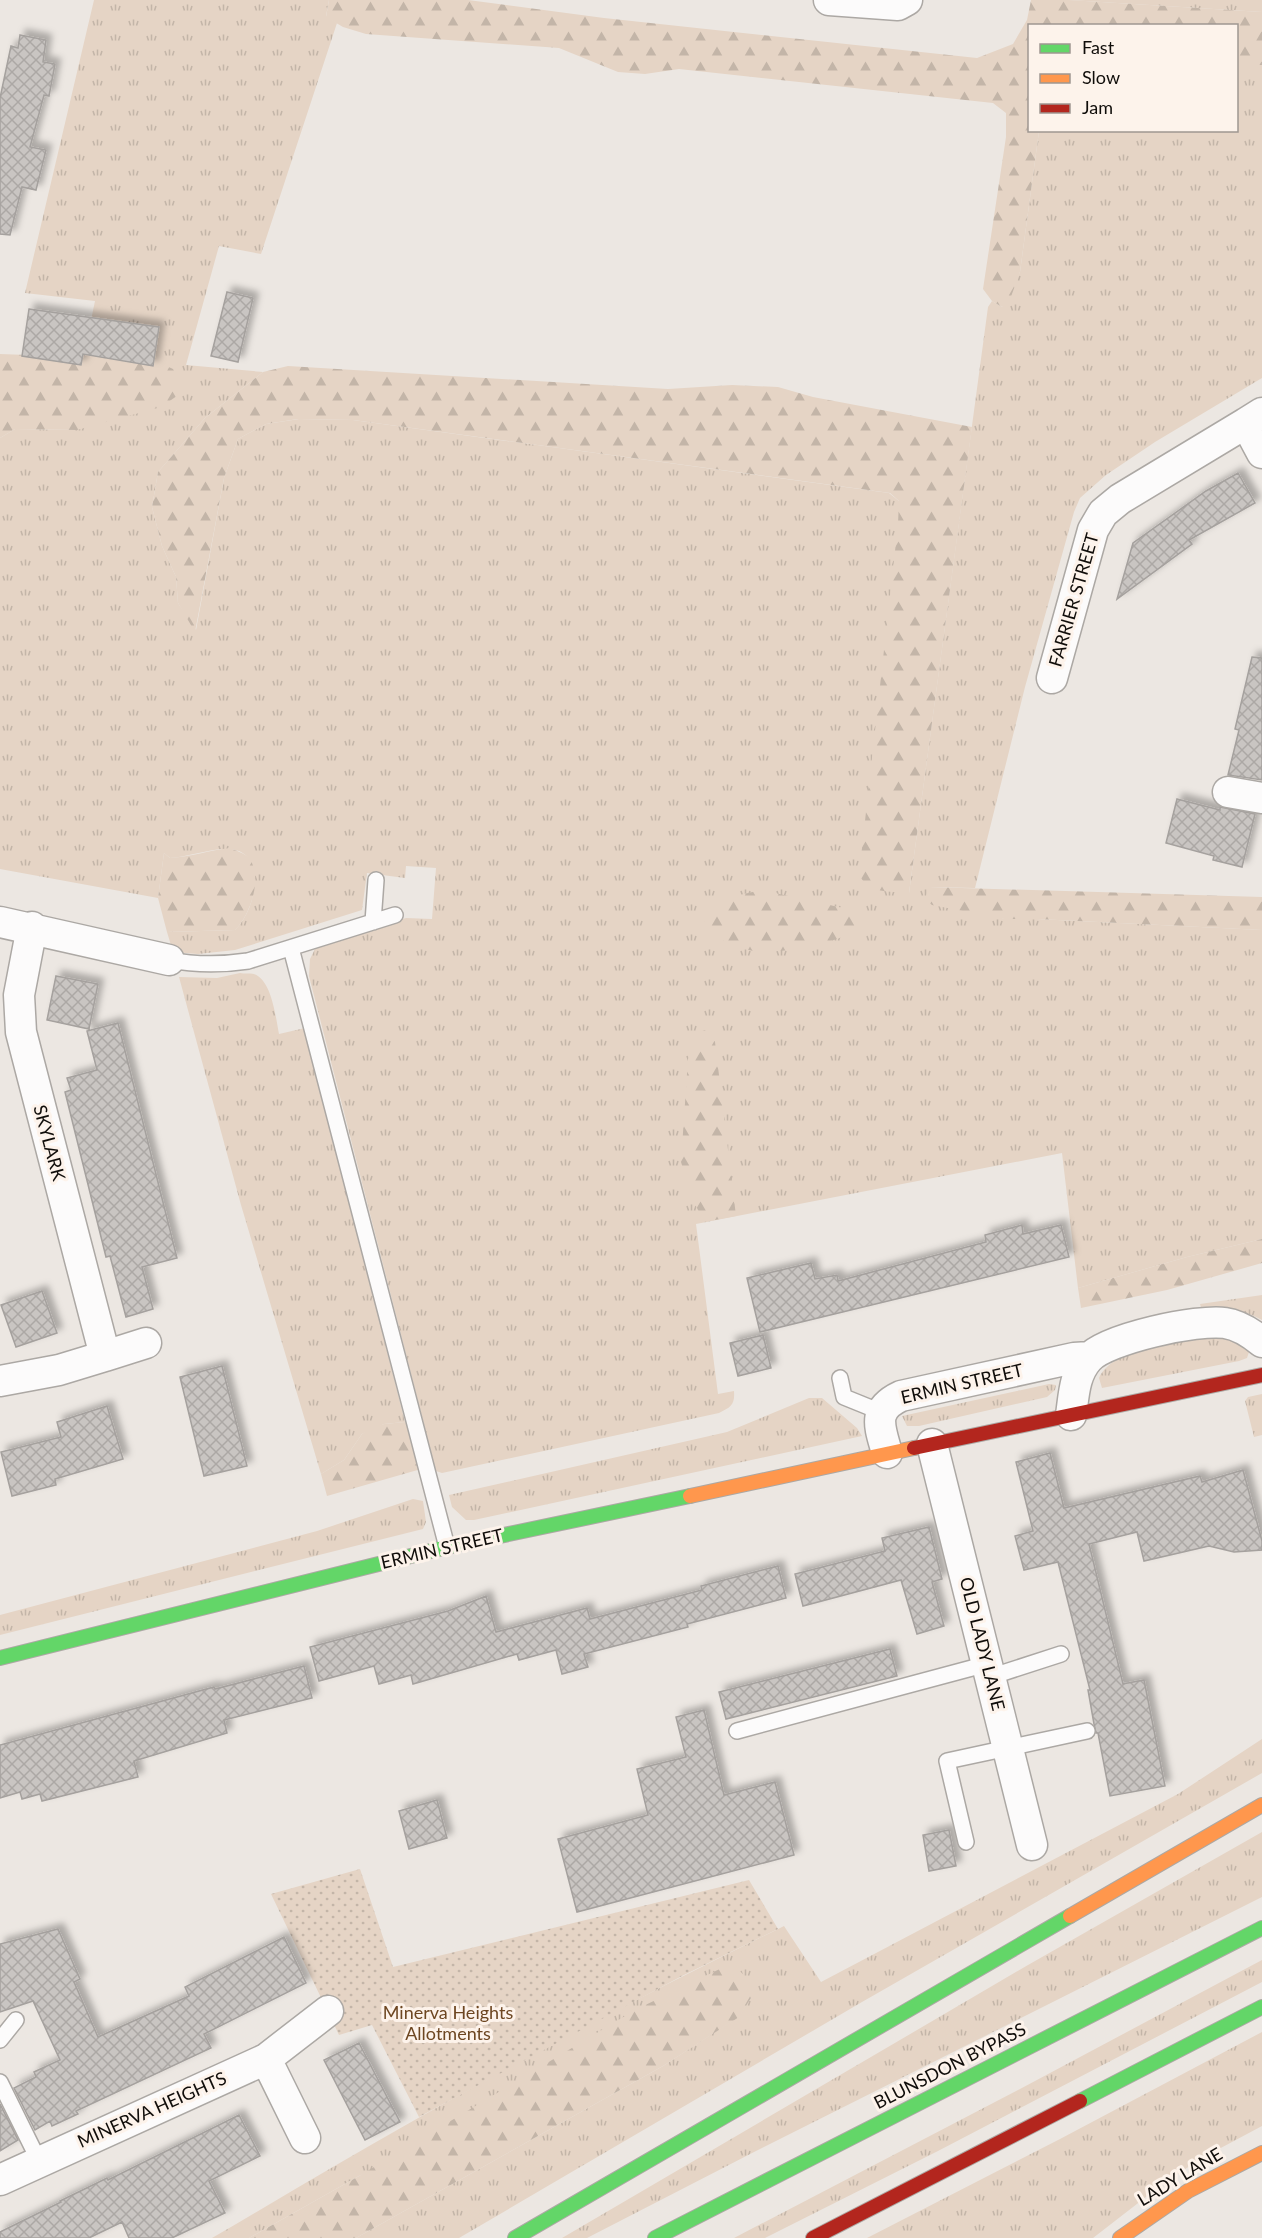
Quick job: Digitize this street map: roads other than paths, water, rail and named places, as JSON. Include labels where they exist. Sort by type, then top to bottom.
[{"type":"main road","name":"ERMIN STREET","points":[[0,1658],[447,1547],[1262,1375]]},
{"type":"main road","points":[[514,2238],[1262,1805]]},
{"type":"main road","name":"BLUNSDON BYPASS","points":[[655,2238],[1262,1928]]},
{"type":"main road","points":[[813,2238],[1262,2007]]},
{"type":"main road","name":"LADY LANE","points":[[1119,2238],[1170,2201],[1224,2170],[1262,2153]]},
{"type":"street","points":[[828,0],[898,5],[907,0]]},
{"type":"street","name":"FARRIER STREET","points":[[1052,678],[1093,530],[1103,513],[1119,499],[1254,418],[1262,453]]},
{"type":"street","points":[[1228,792],[1262,798]]},
{"type":"street","points":[[0,921],[169,960]]},
{"type":"street","name":"SKYLARK","points":[[32,927],[19,995],[21,1032],[105,1356]]},
{"type":"street","name":"ERMIN STREET","points":[[887,1453],[879,1423],[881,1412],[890,1402],[908,1393],[1074,1358],[1089,1357],[1108,1346],[1131,1338],[1202,1323],[1229,1323],[1262,1342]]},
{"type":"street","points":[[0,1381],[59,1370],[146,1343]]},
{"type":"street","points":[[1071,1415],[1075,1384],[1089,1357]]},
{"type":"street","name":"OLD LADY LANE","points":[[932,1444],[1032,1845]]},
{"type":"street","name":"MINERVA HEIGHTS","points":[[0,2180],[266,2059],[328,2011]]},
{"type":"street","points":[[266,2059],[305,2138]]},
{"type":"lane","points":[[373,922],[376,880]]},
{"type":"lane","points":[[169,960],[202,964],[248,961],[395,915]]},
{"type":"lane","points":[[291,948],[447,1547]]},
{"type":"lane","points":[[840,1378],[844,1397],[881,1412]]},
{"type":"lane","points":[[737,1731],[1061,1654]]},
{"type":"lane","points":[[966,1842],[947,1761],[1007,1746],[1087,1731]]},
{"type":"lane","points":[[0,2040],[16,2020]]},
{"type":"lane","points":[[0,2082],[39,2161]]},
{"type":"park label","name":"Minerva Heights Allotments","points":[[448,2023]]}]
